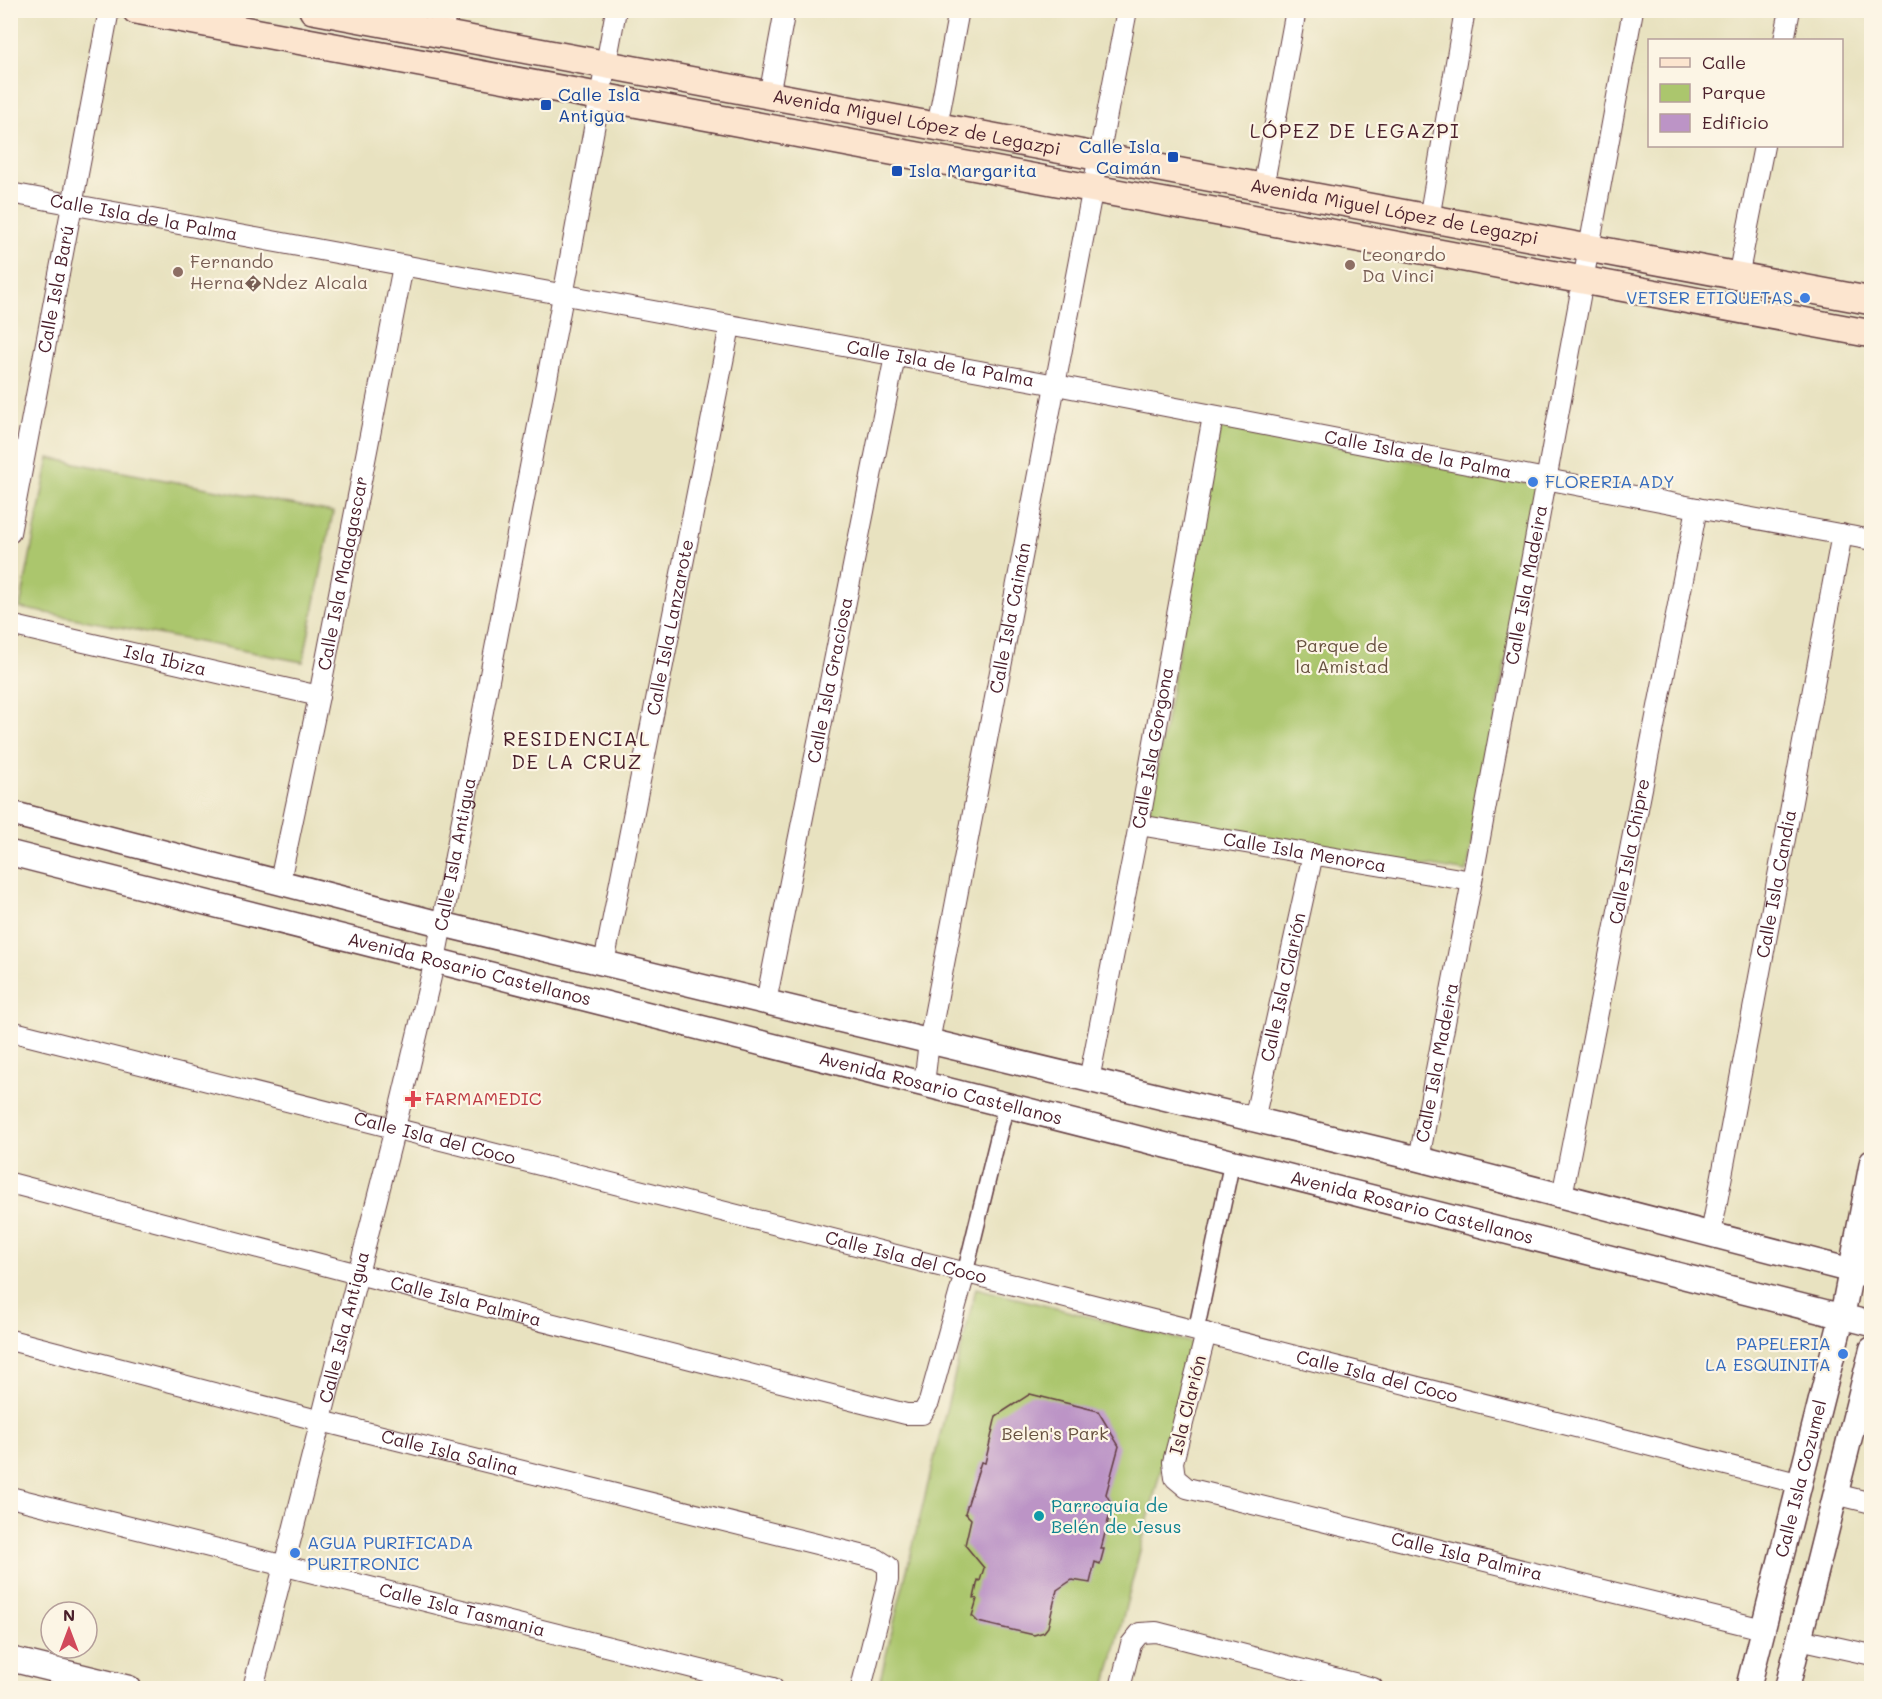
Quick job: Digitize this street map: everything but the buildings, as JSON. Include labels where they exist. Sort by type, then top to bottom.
[{"type":"main road","name":"Avenida Miguel López de Legazpi","points":[[136,10],[1872,334]]},
{"type":"main road","name":"Avenida Miguel López de Legazpi","points":[[313,10],[444,22],[606,65],[1872,302]]},
{"type":"street","name":"Calle Isla Barú","points":[[10,534],[109,10]]},
{"type":"street","name":"Calle Isla Antigua","points":[[253,1689],[396,1128],[435,960],[616,10]]},
{"type":"street","points":[[769,96],[785,10]]},
{"type":"street","points":[[937,127],[959,10]]},
{"type":"street","name":"Calle Isla Caimán","points":[[924,1084],[929,1042],[1127,10]]},
{"type":"street","points":[[1263,188],[1296,10]]},
{"type":"street","points":[[1429,219],[1465,10]]},
{"type":"street","name":"Calle Isla Madeira","points":[[1419,1159],[1632,10]]},
{"type":"street","points":[[1784,39],[1790,10]]},
{"type":"street","points":[[1738,277],[1764,147]]},
{"type":"street","name":"Calle Isla de la Palma","points":[[10,193],[1056,385],[1872,540]]},
{"type":"street","name":"Calle Isla Madagascar","points":[[280,882],[319,696],[403,266]]},
{"type":"street","name":"Calle Isla Lanzarote","points":[[604,963],[730,326]]},
{"type":"street","name":"Calle Isla Graciosa","points":[[766,1002],[895,356]]},
{"type":"street","name":"Calle Isla Gorgona","points":[[1089,1080],[1139,825],[1213,416]]},
{"type":"street","name":"Calle Isla Chipre","points":[[1562,1196],[1697,508]]},
{"type":"street","name":"Calle Isla Candia","points":[[1711,1234],[1842,534]]},
{"type":"street","name":"Isla Ibiza","points":[[10,625],[319,696]]},
{"type":"street","name":"Avenida Rosario Castellanos","points":[[10,813],[441,924],[1419,1159],[1861,1273]]},
{"type":"street","name":"Calle Isla Menorca","points":[[1139,825],[1472,881]]},
{"type":"street","name":"Avenida Rosario Castellanos","points":[[10,853],[1872,1324]]},
{"type":"street","name":"Calle Isla Clarión","points":[[1254,1120],[1313,854]]},
{"type":"street","name":"Calle Isla del Coco","points":[[10,1031],[1801,1484]]},
{"type":"street","points":[[965,1273],[1006,1105]]},
{"type":"street","points":[[1201,1332],[1232,1162]]},
{"type":"street","name":"Calle Isla Cozumel","points":[[1749,1689],[1842,1317],[1861,1273],[1872,1162]]},
{"type":"street","name":"Calle Isla Palmira","points":[[10,1183],[906,1414],[921,1414],[929,1402],[965,1273]]},
{"type":"street","name":"Isla Clarión","points":[[1175,1478],[1173,1462],[1201,1332]]},
{"type":"street","name":"Calle Isla Salina","points":[[10,1340],[321,1421],[877,1559],[888,1566],[888,1580],[861,1689]]},
{"type":"street","name":"Calle Isla Cozumel","points":[[1787,1689],[1872,1349]]},
{"type":"street","name":"Calle Isla Palmira","points":[[1175,1478],[1187,1488],[1763,1629]]},
{"type":"street","points":[[1835,1494],[1872,1503]]},
{"type":"street","name":"Calle Isla Tasmania","points":[[10,1497],[773,1689]]},
{"type":"street","points":[[1120,1689],[1131,1644],[1140,1633],[1156,1632],[1373,1689]]},
{"type":"street","points":[[1799,1638],[1872,1656]]},
{"type":"street","points":[[10,1659],[129,1689]]},
{"type":"green space","name":"Parque de la Amistad","points":[[1220,424],[1538,485],[1467,872],[1148,819]]},
{"type":"green space","points":[[49,458],[333,512],[303,662],[20,608]]},
{"type":"green space","name":"Belen's Park","points":[[976,1288],[1193,1343],[1105,1688],[878,1688]]},
{"type":"place","name":"Calle Isla Antigua","points":[[546,105]]},
{"type":"place","name":"Calle Isla Caimán","points":[[1173,157]]},
{"type":"place","name":"Isla Margarita","points":[[897,171]]},
{"type":"place","name":"Leonardo Da Vinci","points":[[1350,265]]},
{"type":"place","name":"Fernando Herna�Ndez Alcala","points":[[178,272]]},
{"type":"place","name":"VETSER ETIQUETAS","points":[[1805,298]]},
{"type":"place","name":"FLORERIA ADY","points":[[1533,482]]},
{"type":"place","name":"FARMAMEDIC","points":[[413,1099]]},
{"type":"place","name":"PAPELERIA LA ESQUINITA","points":[[1843,1354]]},
{"type":"place","name":"Parroquia de Belén de Jesus","points":[[1039,1516]]},
{"type":"place","name":"AGUA PURIFICADA PURITRONIC","points":[[295,1553]]},
{"type":"district","name":"LÓPEZ DE LEGAZPI","points":[[1355,131]]},
{"type":"district","name":"RESIDENCIAL DE LA CRUZ","points":[[577,750]]}]
